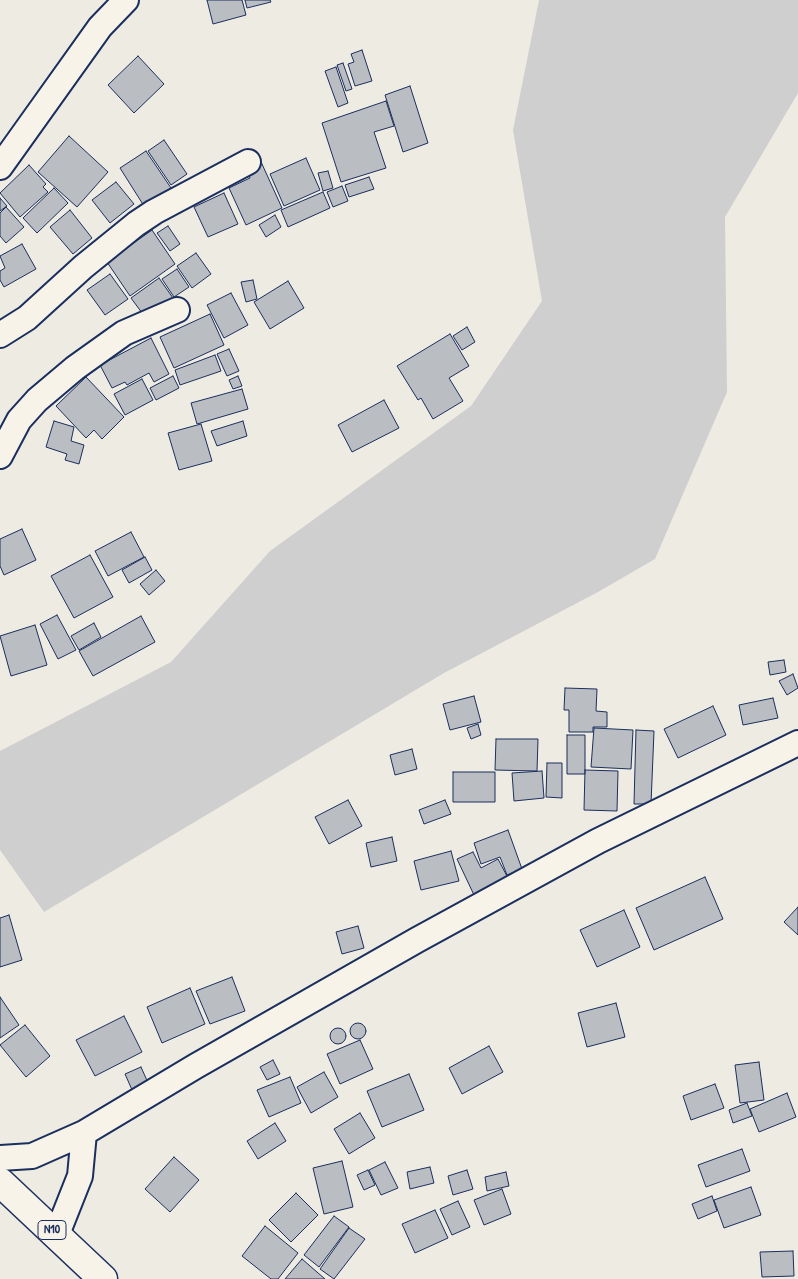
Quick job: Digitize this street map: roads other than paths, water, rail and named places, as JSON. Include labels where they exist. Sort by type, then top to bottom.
[{"type":"highway","name":"N10","points":[[0,1182],[103,1279]]},
{"type":"street","points":[[0,167],[100,27],[126,0]]},
{"type":"street","points":[[0,335],[27,318],[83,267],[136,224],[154,212],[248,162]]},
{"type":"street","points":[[0,456],[19,420],[37,400],[75,368],[124,333],[177,310]]},
{"type":"street","points":[[0,1158],[32,1156],[84,1133],[196,1066],[546,869],[598,841],[798,743]]},
{"type":"street","points":[[57,1234],[80,1176],[84,1133]]}]
